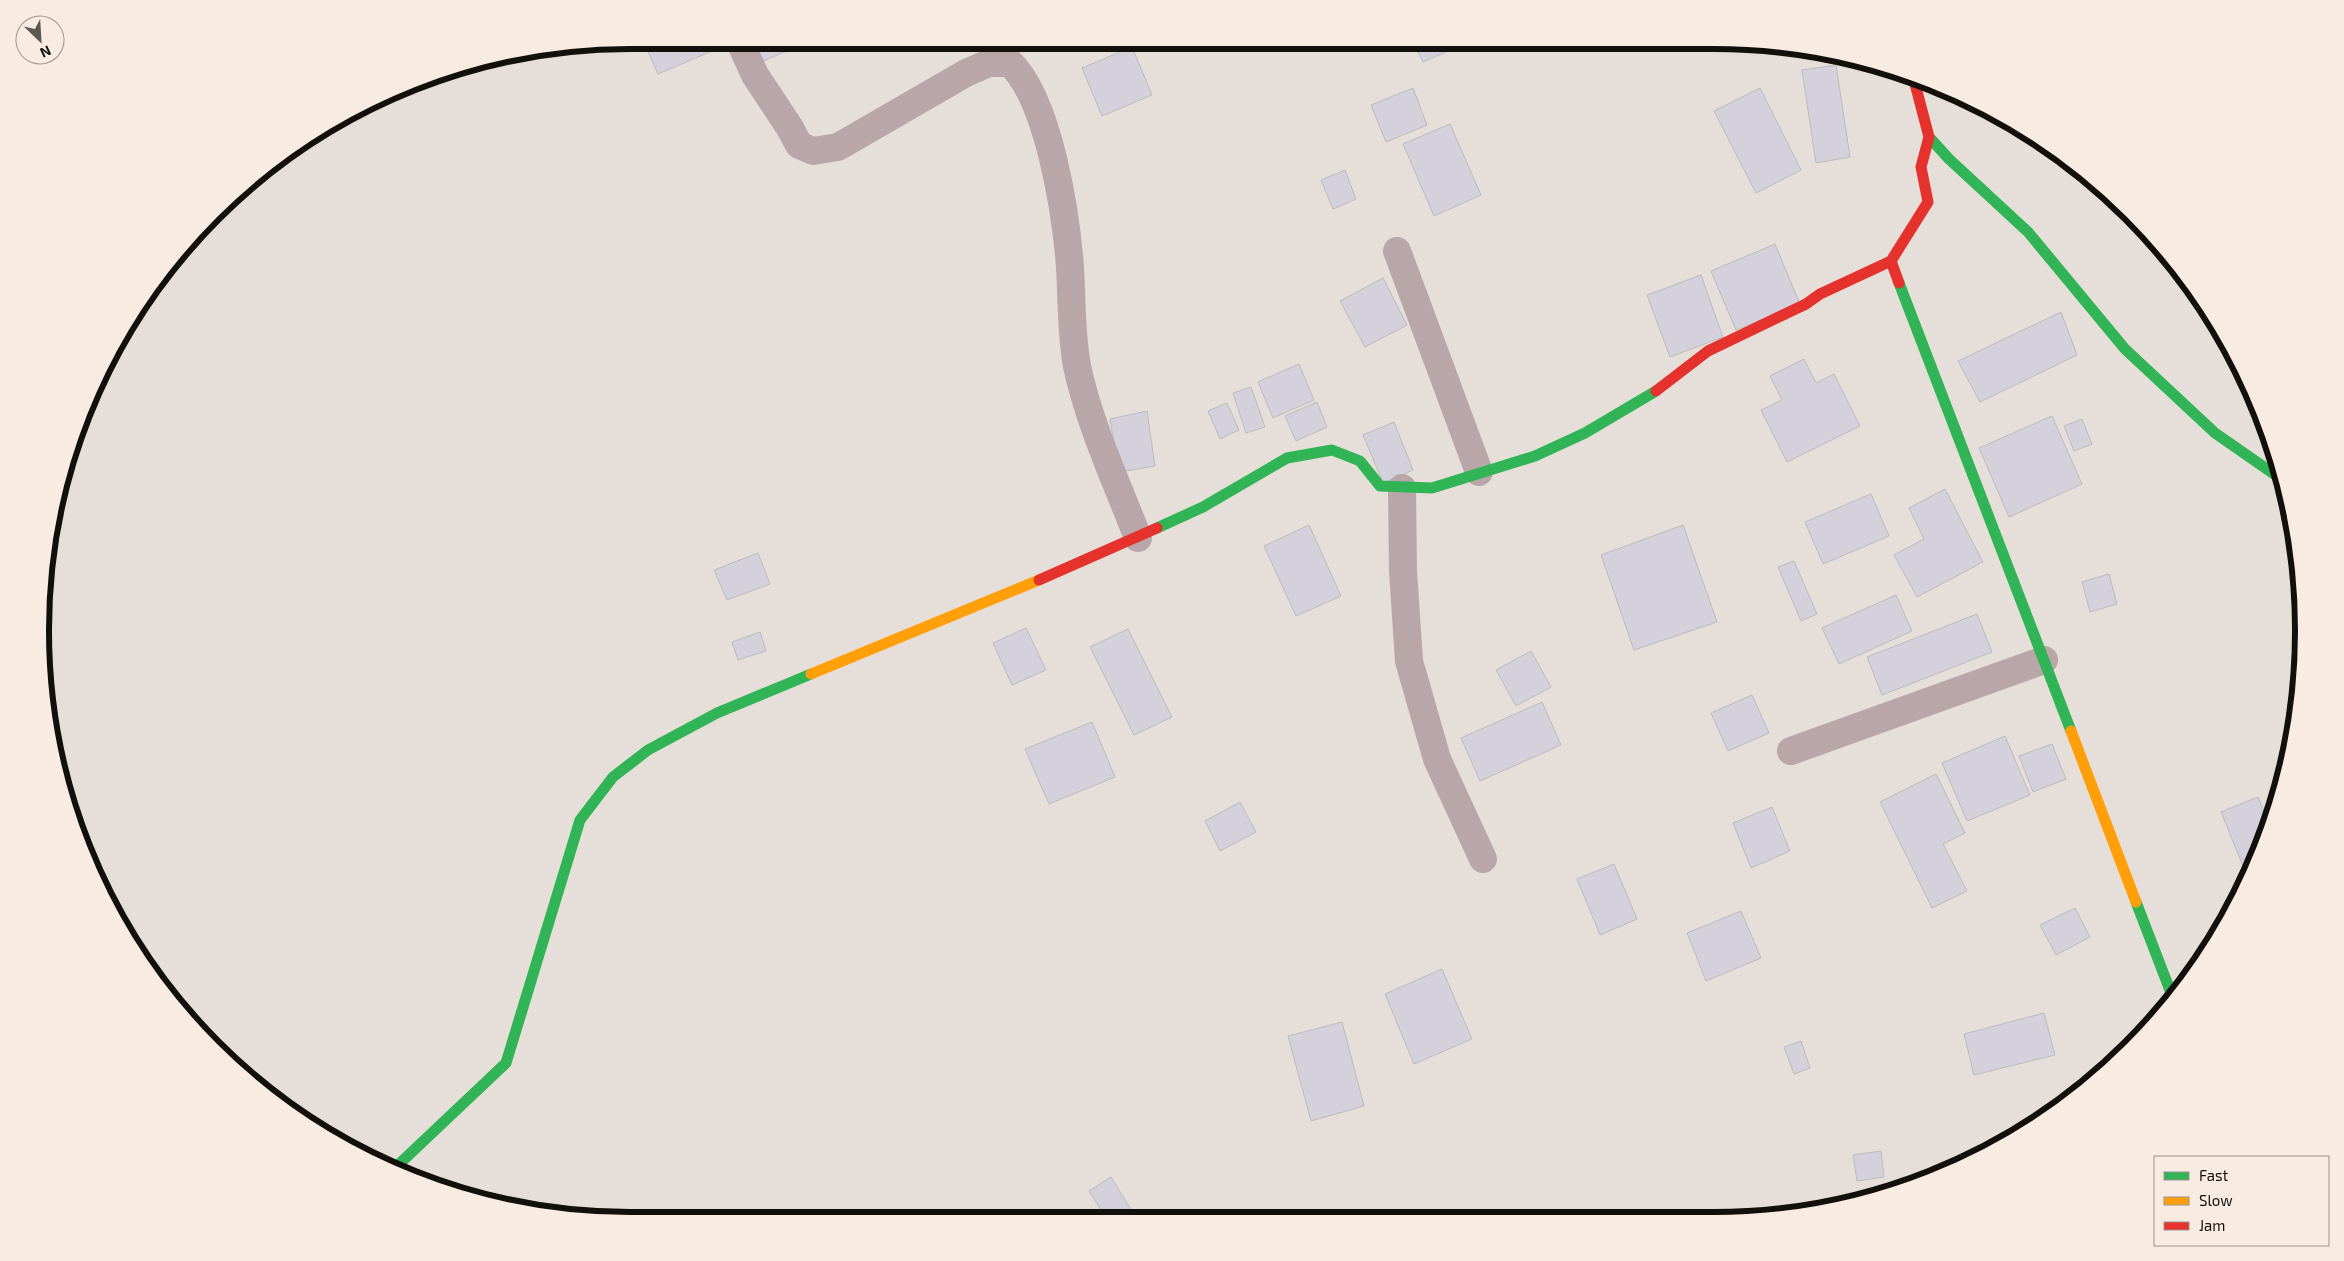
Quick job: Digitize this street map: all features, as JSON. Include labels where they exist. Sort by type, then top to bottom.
[{"type":"street","points":[[743,49],[755,74],[799,145],[813,152],[838,147],[966,73],[989,63],[1010,63],[1022,74],[1038,106],[1050,144],[1070,265],[1077,365],[1087,402],[1138,538]]},
{"type":"street","points":[[1915,86],[1929,137],[1949,159],[2028,232],[2125,349],[2215,433],[2273,473]]},
{"type":"street","points":[[399,1164],[506,1063],[580,820],[613,777],[648,750],[717,713],[1138,538],[1203,507],[1287,458],[1332,450],[1360,461],[1380,486],[1432,488],[1534,456],[1585,432],[1667,384],[1708,351],[1806,304],[1820,294],[1891,261],[1928,202],[1921,167],[1929,137]]},
{"type":"street","points":[[1921,167],[1930,158],[1949,159]]},
{"type":"street","points":[[1397,251],[1479,472]]},
{"type":"street","points":[[1891,261],[2170,991]]},
{"type":"street","points":[[1402,488],[1403,571],[1409,661],[1437,759],[1483,859]]},
{"type":"street","points":[[1790,751],[2044,660]]},
{"type":"building","points":[[647,49],[711,49],[712,51],[658,74]]},
{"type":"building","points":[[758,49],[792,49],[763,61]]},
{"type":"building","points":[[1127,49],[1133,49],[1152,95],[1102,116],[1082,68]]},
{"type":"building","points":[[1417,49],[1453,49],[1423,62]]},
{"type":"building","points":[[1836,65],[1850,157],[1816,163],[1802,70]]},
{"type":"building","points":[[1413,88],[1427,125],[1386,142],[1371,105]]},
{"type":"building","points":[[1760,88],[1801,170],[1756,193],[1714,111]]},
{"type":"building","points":[[1450,124],[1481,195],[1434,216],[1403,144]]},
{"type":"building","points":[[1345,170],[1356,199],[1333,209],[1321,180]]},
{"type":"building","points":[[1775,244],[1800,304],[1736,330],[1711,271]]},
{"type":"building","points":[[1701,275],[1723,337],[1670,357],[1647,295]]},
{"type":"building","points":[[1383,278],[1407,325],[1365,347],[1340,301]]},
{"type":"building","points":[[2061,312],[2077,355],[1980,402],[1958,361]]},
{"type":"building","points":[[1804,359],[1816,383],[1834,374],[1860,426],[1787,462],[1761,410],[1782,400],[1770,376]]},
{"type":"building","points":[[1299,364],[1314,400],[1273,418],[1258,382]]},
{"type":"building","points":[[1251,387],[1265,427],[1246,433],[1233,393]]},
{"type":"building","points":[[1317,402],[1327,427],[1296,441],[1285,416]]},
{"type":"building","points":[[1227,403],[1239,430],[1220,439],[1208,411]]},
{"type":"building","points":[[1147,411],[1155,466],[1119,472],[1110,419]]},
{"type":"building","points":[[2052,416],[2082,484],[2009,517],[1979,448]]},
{"type":"building","points":[[2082,419],[2092,444],[2074,451],[2064,426]]},
{"type":"building","points":[[1394,422],[1413,470],[1383,483],[1363,435]]},
{"type":"building","points":[[1945,489],[1983,562],[1917,597],[1894,555],[1924,539],[1909,508]]},
{"type":"building","points":[[1871,494],[1889,536],[1823,564],[1805,522]]},
{"type":"building","points":[[1309,525],[1341,596],[1296,616],[1264,546]]},
{"type":"building","points":[[1683,525],[1717,622],[1634,650],[1601,555]]},
{"type":"building","points":[[758,553],[770,584],[727,600],[714,570]]},
{"type":"building","points":[[1794,561],[1817,614],[1801,621],[1778,567]]},
{"type":"building","points":[[2109,574],[2117,604],[2090,612],[2082,582]]},
{"type":"building","points":[[1896,595],[1912,631],[1839,664],[1822,628]]},
{"type":"building","points":[[1977,614],[1992,652],[1882,695],[1867,657]]},
{"type":"building","points":[[1026,628],[1046,670],[1012,685],[993,643]]},
{"type":"building","points":[[1128,629],[1172,717],[1134,735],[1090,647]]},
{"type":"building","points":[[760,632],[766,651],[738,660],[732,642]]},
{"type":"building","points":[[1531,651],[1551,687],[1516,706],[1496,670]]},
{"type":"building","points":[[1752,695],[1769,733],[1728,751],[1711,713]]},
{"type":"building","points":[[1542,702],[1561,745],[1480,781],[1461,738]]},
{"type":"building","points":[[1092,722],[1115,777],[1049,804],[1025,749]]},
{"type":"building","points":[[2005,736],[2030,795],[1967,821],[1942,763]]},
{"type":"building","points":[[2052,744],[2066,779],[2033,792],[2019,756]]},
{"type":"building","points":[[1936,774],[1965,833],[1943,844],[1967,891],[1932,908],[1880,802]]},
{"type":"building","points":[[2258,797],[2265,814],[2244,868],[2221,812]]},
{"type":"building","points":[[1240,802],[1256,832],[1220,851],[1205,821]]},
{"type":"building","points":[[1772,807],[1790,851],[1751,868],[1733,823]]},
{"type":"building","points":[[1614,864],[1637,919],[1600,935],[1577,879]]},
{"type":"building","points":[[2075,908],[2090,937],[2056,955],[2040,925]]},
{"type":"building","points":[[1741,911],[1761,958],[1706,981],[1687,933]]},
{"type":"building","points":[[1442,969],[1472,1039],[1414,1064],[1385,994]]},
{"type":"building","points":[[2044,1013],[2055,1055],[1974,1075],[1964,1034]]},
{"type":"building","points":[[1342,1022],[1364,1106],[1311,1121],[1288,1036]]},
{"type":"building","points":[[1801,1041],[1810,1068],[1794,1074],[1784,1047]]},
{"type":"building","points":[[1881,1151],[1884,1177],[1857,1181],[1853,1155]]},
{"type":"building","points":[[1111,1177],[1132,1212],[1102,1212],[1089,1191]]},
{"type":"traffic: fast","points":[[1929,137],[1949,159],[2028,232],[2125,349],[2215,433],[2273,473]]},
{"type":"traffic: fast","points":[[1899,283],[2071,731]]},
{"type":"traffic: fast","points":[[1157,528],[1203,507],[1287,458],[1332,450],[1360,461],[1380,486],[1432,488],[1535,456],[1585,433],[1656,391]]},
{"type":"traffic: fast","points":[[399,1164],[506,1063],[580,820],[613,777],[648,750],[717,713],[811,674]]},
{"type":"traffic: fast","points":[[2136,902],[2170,991]]},
{"type":"traffic: slow","points":[[811,674],[1039,580]]},
{"type":"traffic: slow","points":[[2071,731],[2136,902]]},
{"type":"traffic: jam","points":[[1899,283],[1891,261],[1928,202],[1921,167],[1929,137],[1915,86]]},
{"type":"traffic: jam","points":[[1656,391],[1708,351],[1806,304],[1820,294],[1891,261]]},
{"type":"traffic: jam","points":[[1039,580],[1157,528]]}]
